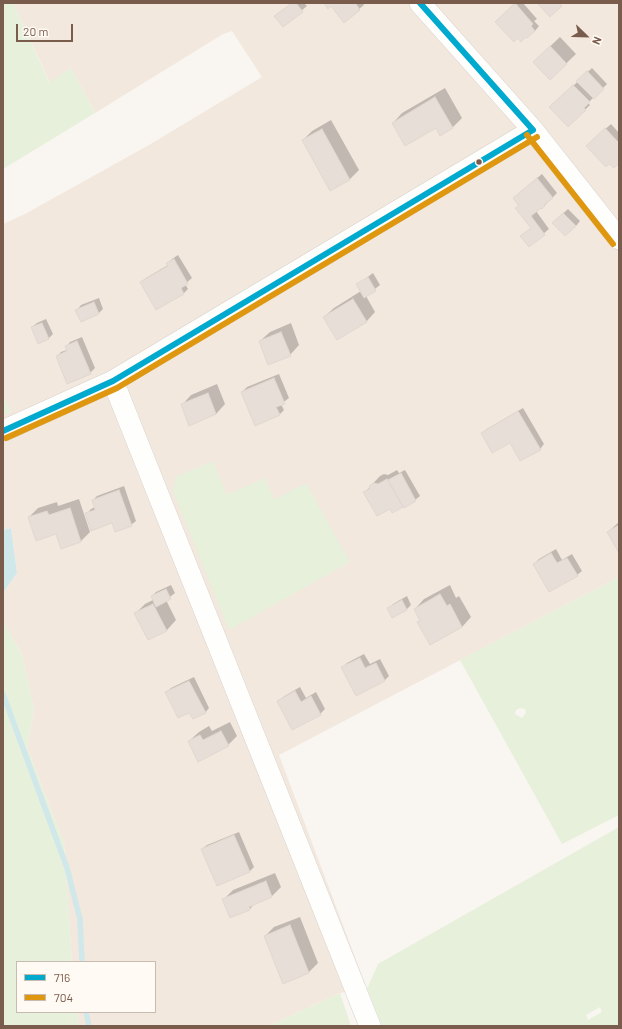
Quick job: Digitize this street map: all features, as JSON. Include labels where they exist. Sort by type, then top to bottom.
[{"type":"street","points":[[420,3],[532,130],[619,239]]},
{"type":"street","points":[[3,431],[113,380],[532,130]]},
{"type":"street","points":[[113,380],[370,1026]]},
{"type":"shaded area","points":[[13,3],[619,3],[619,577],[279,755],[367,989],[340,993],[269,1026],[79,1026],[77,1013],[156,1013],[156,961],[72,961],[64,843],[27,747],[34,710],[22,655],[3,621],[3,593],[17,573],[11,528],[3,530],[3,416],[11,412],[3,398],[3,224],[25,214],[149,145],[262,77],[232,31],[223,34],[95,113],[71,68],[50,83]]},
{"type":"green space","points":[[3,3],[13,3],[49,82],[71,68],[95,113],[3,169]]},
{"type":"green space","points":[[3,398],[11,412],[3,416]]},
{"type":"green space","points":[[213,461],[227,495],[265,478],[274,500],[306,483],[350,562],[229,630],[173,491],[176,477]]},
{"type":"green space","points":[[619,577],[619,815],[562,844],[460,660]],"holes":[[[520,708],[525,709],[526,713],[522,718],[515,714],[516,710]]]},
{"type":"green space","points":[[3,621],[22,655],[34,710],[27,747],[64,843],[72,961],[16,961],[16,1013],[77,1013],[79,1026],[3,1026]]},
{"type":"green space","points":[[619,827],[619,1026],[382,1026],[367,989],[378,964]],"holes":[[[600,1007],[602,1012],[588,1020],[586,1015]]]},
{"type":"green space","points":[[340,993],[351,1026],[269,1026]]},
{"type":"water","points":[[11,528],[17,573],[3,593],[3,530]]},
{"type":"building","points":[[292,3],[296,3],[303,12],[283,27],[274,16]]},
{"type":"building","points":[[324,3],[357,3],[356,4],[360,10],[344,23],[331,6],[328,9]]},
{"type":"building","points":[[515,3],[533,24],[531,26],[535,31],[521,42],[518,38],[514,42],[495,22]]},
{"type":"building","points":[[537,3],[559,3],[562,6],[550,17]]},
{"type":"building","points":[[550,46],[567,64],[550,80],[533,62]]},
{"type":"building","points":[[587,71],[604,89],[594,99],[576,81]]},
{"type":"building","points":[[573,85],[590,102],[584,108],[586,110],[568,127],[549,107]]},
{"type":"building","points":[[435,97],[453,128],[440,136],[436,128],[405,146],[392,123]]},
{"type":"building","points":[[605,128],[619,143],[619,163],[614,168],[609,164],[606,167],[586,146]]},
{"type":"building","points":[[322,129],[350,180],[330,191],[302,140]]},
{"type":"building","points":[[537,178],[553,198],[544,205],[545,206],[542,209],[541,208],[531,216],[545,235],[529,247],[520,236],[531,228],[515,208],[519,206],[513,198]]},
{"type":"building","points":[[563,213],[576,226],[565,236],[552,223]]},
{"type":"building","points":[[174,259],[188,284],[181,288],[184,294],[156,310],[140,282],[168,266],[166,263]]},
{"type":"building","points":[[368,277],[376,291],[364,298],[356,284]]},
{"type":"building","points":[[353,299],[367,322],[337,340],[323,317]]},
{"type":"building","points":[[94,302],[99,314],[81,322],[75,310]]},
{"type":"building","points":[[42,323],[49,339],[38,344],[31,327]]},
{"type":"building","points":[[281,332],[291,356],[268,365],[259,341]]},
{"type":"building","points":[[77,341],[91,374],[67,384],[56,356],[67,351],[65,346]]},
{"type":"building","points":[[274,378],[285,404],[276,407],[280,415],[255,426],[241,392]]},
{"type":"building","points":[[208,393],[216,414],[189,426],[181,404]]},
{"type":"building","points":[[518,411],[541,450],[520,461],[510,443],[492,453],[481,433]]},
{"type":"building","points":[[401,473],[416,501],[404,508],[388,480]]},
{"type":"building","points":[[387,479],[403,507],[392,513],[390,509],[377,516],[363,492],[369,489],[370,485],[374,483],[378,484]]},
{"type":"building","points":[[119,490],[132,526],[115,532],[112,523],[91,531],[85,513],[95,510],[92,500]]},
{"type":"building","points":[[70,508],[81,542],[61,549],[56,534],[36,541],[28,517],[47,511],[49,515]]},
{"type":"building","points":[[619,525],[619,553],[607,532]]},
{"type":"building","points":[[551,553],[557,563],[567,558],[578,576],[549,592],[533,564]]},
{"type":"building","points":[[166,589],[171,599],[156,607],[151,596]]},
{"type":"building","points":[[440,594],[447,606],[450,604],[462,627],[430,645],[417,622],[420,621],[414,609]]},
{"type":"building","points":[[402,600],[407,610],[392,618],[387,608]]},
{"type":"building","points":[[153,604],[167,631],[148,640],[134,613]]},
{"type":"building","points":[[360,658],[365,668],[376,663],[385,681],[356,696],[341,667]]},
{"type":"building","points":[[189,681],[206,713],[193,719],[189,713],[178,718],[165,692]]},
{"type":"building","points":[[295,691],[301,702],[311,696],[321,715],[292,730],[277,701]]},
{"type":"building","points":[[221,731],[229,746],[198,762],[188,741],[200,735],[203,740]]},
{"type":"building","points":[[234,835],[250,872],[217,886],[201,849]]},
{"type":"building","points":[[266,881],[272,897],[249,907],[250,910],[230,918],[222,899]]},
{"type":"building","points":[[290,925],[309,973],[283,984],[264,936]]},
{"type":"waterway","points":[[3,694],[67,868],[80,919],[82,961]]},
{"type":"waterway","points":[[86,1013],[89,1026]]},
{"type":"transit line","name":"716","points":[[420,3],[533,130]]},
{"type":"transit line","name":"716","points":[[3,431],[113,381],[533,130]]},
{"type":"transit line","name":"704","points":[[527,135],[613,244]]},
{"type":"transit line","name":"704","points":[[6,438],[117,388],[537,137]]}]
